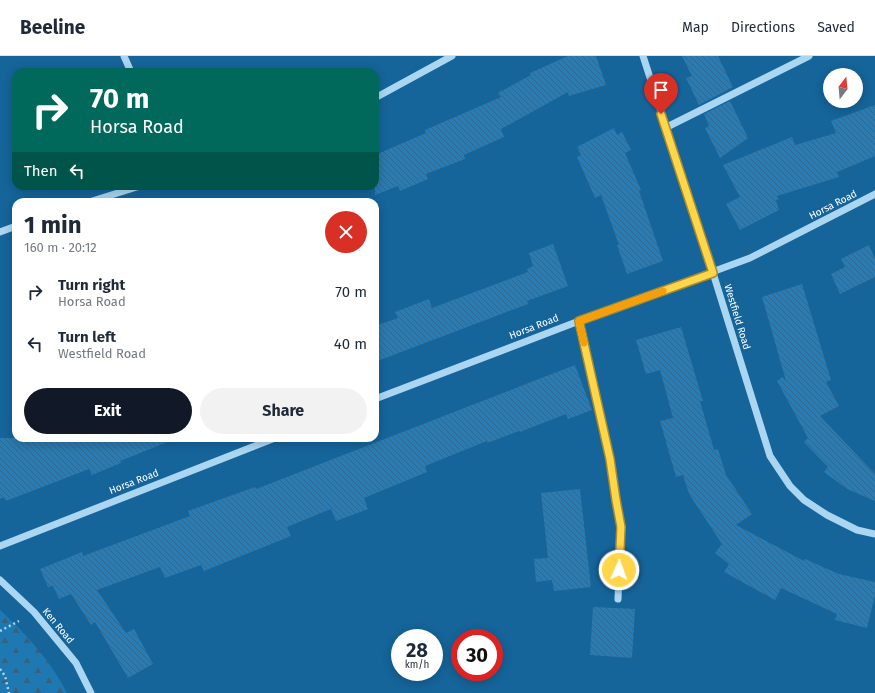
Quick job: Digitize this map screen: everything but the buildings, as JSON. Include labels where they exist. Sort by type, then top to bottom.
[{"type":"street","points":[[124,56],[129,68]]},
{"type":"street","points":[[379,96],[452,56]]},
{"type":"street","name":"Westfield Road","points":[[643,56],[770,456],[790,486],[804,500],[826,515],[857,530],[875,534]]},
{"type":"street","points":[[665,128],[809,56]]},
{"type":"street","points":[[102,198],[127,190]]},
{"type":"street","name":"Horsa Road","points":[[379,397],[579,321],[713,273],[750,258],[875,194]]},
{"type":"street","points":[[0,232],[12,228]]},
{"type":"street","points":[[579,321],[610,459],[621,527],[618,599]]},
{"type":"street","name":"Horsa Road","points":[[0,546],[265,442]]},
{"type":"street","name":"Ken Road","points":[[0,580],[34,612],[76,662],[91,693]]},
{"type":"path","points":[[0,631],[34,612]]},
{"type":"path","points":[[0,669],[5,676],[9,693]]},
{"type":"green space","points":[[0,610],[46,659],[61,681],[67,693],[0,693]]},
{"type":"slow traffic","points":[[584,343],[579,321],[663,291]]},
{"type":"route","points":[[619,570],[621,527],[610,459],[579,321],[713,273],[661,114]]}]
